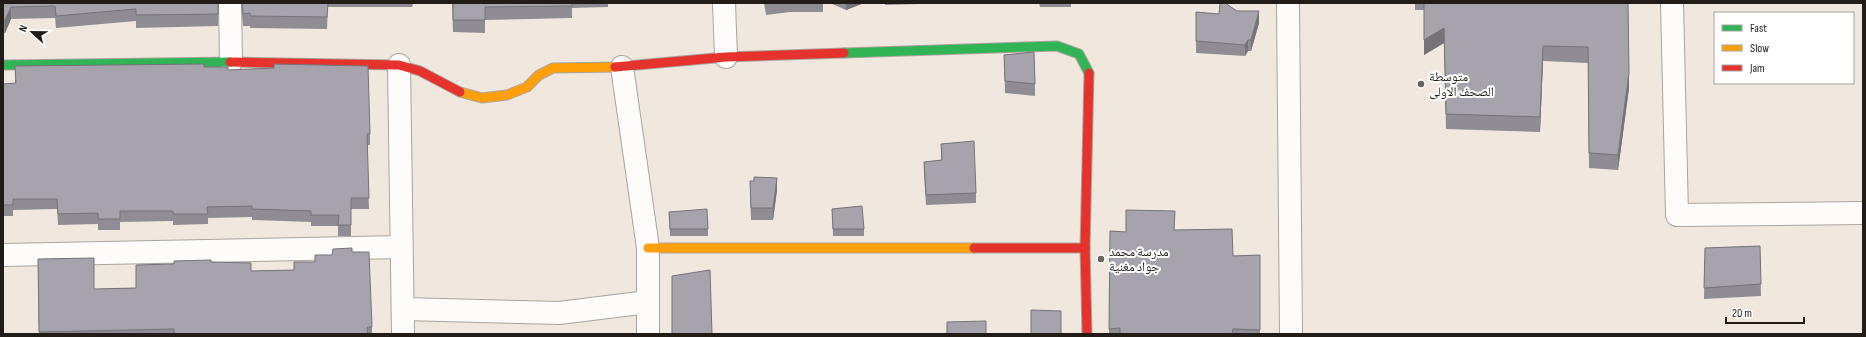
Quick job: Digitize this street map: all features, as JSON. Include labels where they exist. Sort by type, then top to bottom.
[{"type":"street","points":[[230,3],[230,62]]},
{"type":"street","points":[[724,3],[726,57]]},
{"type":"street","points":[[1288,3],[1291,334]]},
{"type":"street","points":[[1672,3],[1677,215],[1863,213]]},
{"type":"street","points":[[3,65],[230,62],[399,65],[420,71],[460,92],[482,98],[507,94],[527,87],[539,75],[553,68],[622,67],[726,57],[1057,46],[1079,54],[1089,74],[1085,248],[1087,334]]},
{"type":"street","points":[[399,65],[403,334]]},
{"type":"street","points":[[622,67],[648,248],[648,334]]},
{"type":"street","points":[[3,255],[402,247]]},
{"type":"street","points":[[648,248],[1085,248]]},
{"type":"street","points":[[403,309],[559,314],[648,302]]},
{"type":"building","points":[[3,3],[218,3],[218,14],[136,15],[136,9],[56,16],[55,6],[11,7],[5,20],[3,20]]},
{"type":"building","points":[[242,3],[328,3],[327,17],[250,16],[250,13],[243,14]]},
{"type":"building","points":[[453,3],[572,3],[572,6],[485,7],[485,20],[453,20]]},
{"type":"building","points":[[1220,3],[1225,3],[1237,11],[1259,11],[1251,40],[1248,40],[1245,45],[1196,41],[1196,12],[1219,14]]},
{"type":"building","points":[[1424,3],[1628,3],[1629,73],[1618,155],[1589,153],[1588,47],[1543,46],[1540,117],[1446,114],[1444,28],[1424,40]]},
{"type":"building","points":[[1034,52],[1035,84],[1005,81],[1004,55]]},
{"type":"building","points":[[204,64],[204,67],[228,67],[228,70],[274,68],[274,64],[368,66],[370,134],[367,134],[369,198],[351,198],[351,225],[338,225],[339,215],[311,215],[311,211],[252,209],[252,206],[207,207],[208,214],[173,214],[173,211],[120,211],[120,219],[98,219],[98,213],[58,214],[57,199],[13,199],[13,205],[3,205],[3,84],[16,83],[15,66]]},
{"type":"building","points":[[974,141],[976,193],[926,195],[924,162],[942,160],[941,144]]},
{"type":"building","points":[[754,177],[777,178],[773,208],[751,208],[750,181],[754,181]]},
{"type":"building","points":[[862,206],[864,229],[833,229],[832,209]]},
{"type":"building","points":[[707,209],[708,229],[670,229],[669,212]]},
{"type":"building","points":[[1126,210],[1175,211],[1174,230],[1232,229],[1233,256],[1260,255],[1260,330],[1233,329],[1232,334],[1120,334],[1120,328],[1109,329],[1110,231],[1126,232]]},
{"type":"building","points":[[1760,246],[1761,284],[1704,288],[1705,248]]},
{"type":"building","points":[[352,248],[352,252],[369,252],[372,327],[367,327],[368,334],[174,334],[174,329],[39,332],[38,259],[94,258],[94,289],[136,288],[136,265],[174,264],[174,261],[211,260],[211,262],[251,263],[251,271],[294,270],[294,262],[315,262],[315,255],[332,255],[333,249]]},
{"type":"building","points":[[710,270],[712,334],[672,334],[672,276]]},
{"type":"building","points":[[1031,310],[1061,311],[1061,334],[1031,334]]},
{"type":"building","points":[[986,321],[986,334],[947,334],[947,322]]},
{"type":"traffic: fast","points":[[844,53],[1057,46],[1079,54],[1089,73]]},
{"type":"traffic: fast","points":[[3,65],[230,62]]},
{"type":"traffic: slow","points":[[460,92],[482,98],[507,95],[527,87],[539,75],[553,68],[615,67]]},
{"type":"traffic: slow","points":[[648,248],[974,248]]},
{"type":"traffic: jam","points":[[615,67],[726,57],[844,53]]},
{"type":"traffic: jam","points":[[230,62],[399,65],[420,71],[460,92]]},
{"type":"traffic: jam","points":[[1087,334],[1085,248],[1089,73]]},
{"type":"traffic: jam","points":[[974,248],[1085,248]]},
{"type":"place","name":"متوسطة الصحف الاولى","points":[[1421,84]]},
{"type":"place","name":"مدرسة محمد جواد مغنية","points":[[1101,259]]}]
